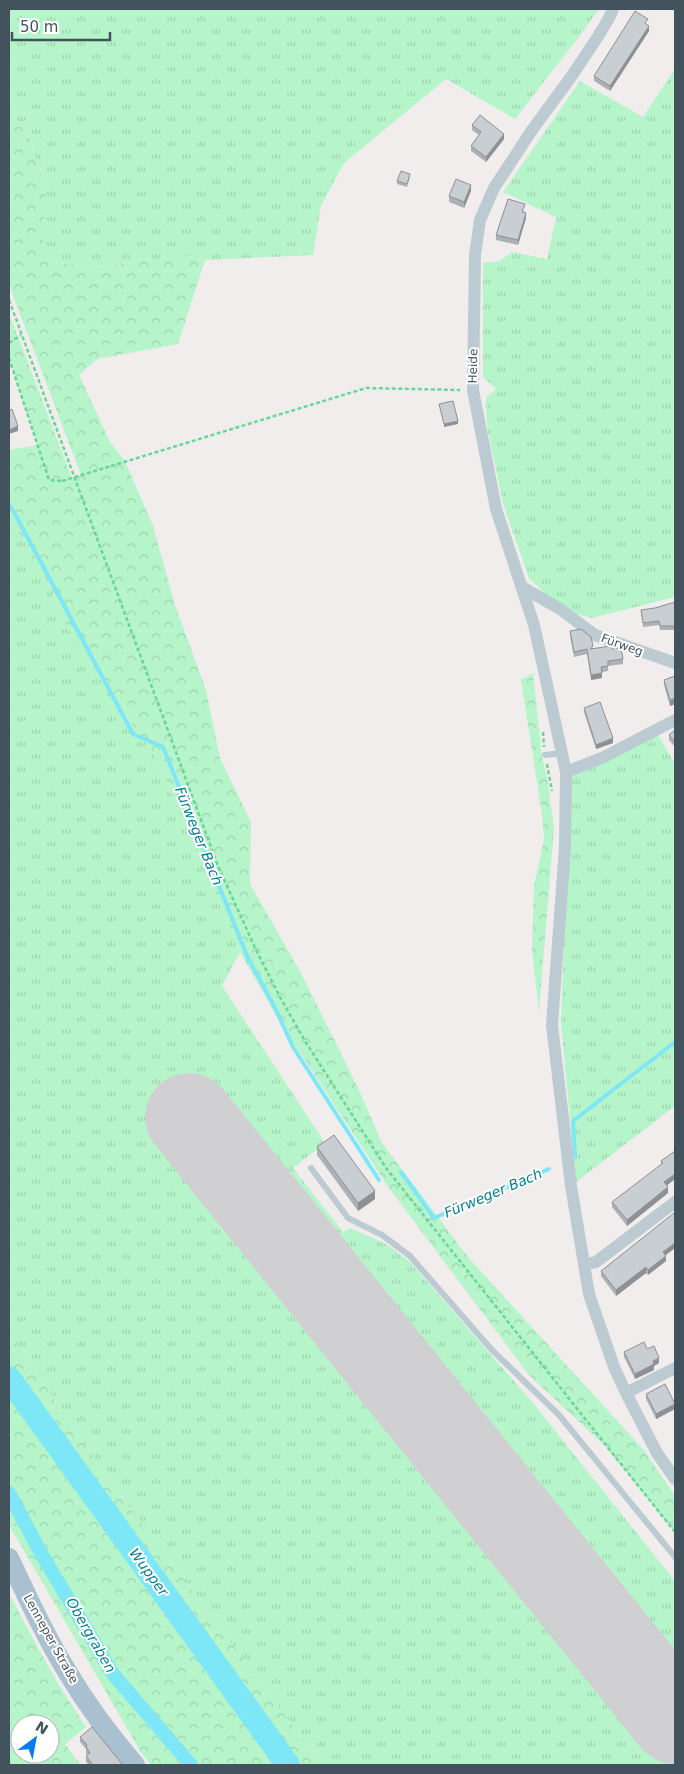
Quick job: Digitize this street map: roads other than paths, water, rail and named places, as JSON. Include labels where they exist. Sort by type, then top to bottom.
[{"type":"main road","name":"Lenneper Straße","points":[[9,1558],[68,1673],[135,1765]]},
{"type":"street","name":"Heide","points":[[522,587],[496,509],[473,390],[475,255],[480,220],[494,188],[532,130],[572,77],[613,9]]},
{"type":"street","name":"Fürweg","points":[[522,587],[560,609],[595,636],[675,664]]},
{"type":"street","points":[[522,587],[534,625],[566,772],[565,847],[552,1025],[571,1186],[584,1265],[589,1294],[614,1367],[657,1453],[675,1479]]},
{"type":"street","points":[[566,772],[604,756],[675,720]]},
{"type":"street","points":[[584,1265],[596,1262],[675,1202]]},
{"type":"street","points":[[626,1394],[675,1368]]},
{"type":"lane","points":[[545,754],[563,753]]},
{"type":"lane","points":[[311,1168],[348,1218],[382,1236],[410,1256],[492,1350],[559,1415],[675,1557]]},
{"type":"waterway","name":"Fürweger Bach","points":[[9,505],[133,734],[163,747],[248,958],[274,1006],[293,1047],[379,1180]]},
{"type":"waterway","name":"Fürweger Bach","points":[[572,1159],[575,1155],[573,1121],[675,1042]]},
{"type":"waterway","name":"Fürweger Bach","points":[[401,1172],[434,1218],[549,1169]]},
{"type":"waterway","name":"Wupper","points":[[9,1378],[288,1765]]},
{"type":"waterway","name":"Obergraben","points":[[9,1493],[42,1555],[113,1674],[191,1765]]}]
